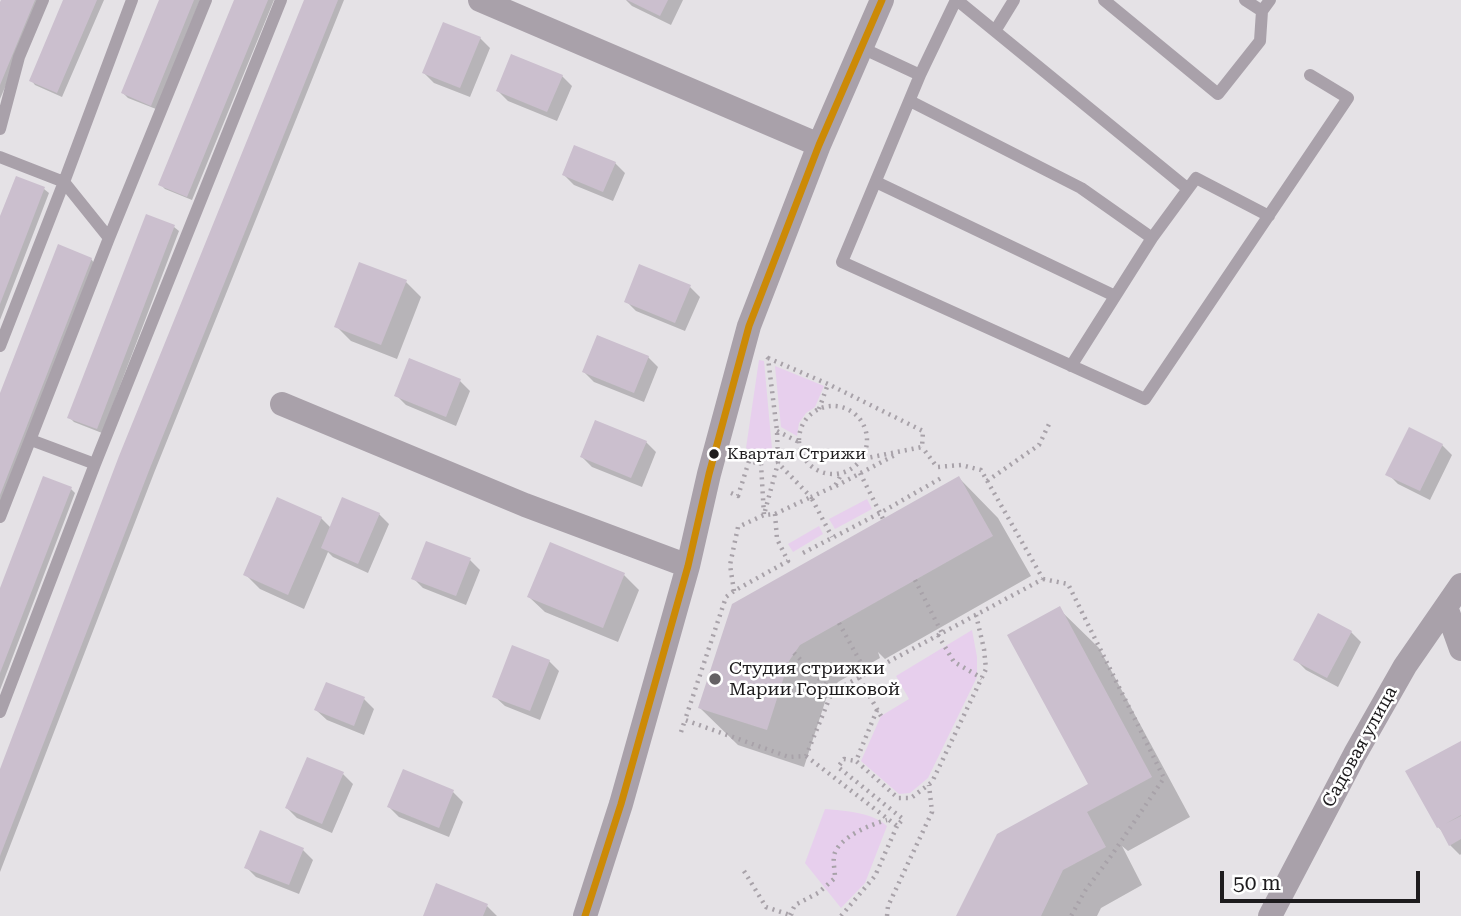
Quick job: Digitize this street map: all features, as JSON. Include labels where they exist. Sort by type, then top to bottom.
[{"type":"street","points":[[480,0],[819,145]]},
{"type":"street","points":[[585,916],[621,804],[688,566],[709,474],[752,319],[819,145],[882,0]]},
{"type":"street","points":[[282,404],[525,505],[688,566]]},
{"type":"street","name":"Садовая улица","points":[[1270,916],[1355,754],[1405,666],[1461,585]]},
{"type":"street","points":[[1446,607],[1461,649]]},
{"type":"lane","points":[[0,129],[19,57],[43,0]]},
{"type":"lane","points":[[0,346],[132,0]]},
{"type":"lane","points":[[0,517],[206,0]]},
{"type":"lane","points":[[0,712],[95,464],[281,0]]},
{"type":"lane","points":[[1188,189],[956,0],[920,75],[842,262],[1145,399],[1348,98],[1311,75]]},
{"type":"lane","points":[[995,32],[1014,0]]},
{"type":"lane","points":[[1104,0],[1218,94],[1260,41],[1262,11],[1270,0]]},
{"type":"lane","points":[[1245,0],[1262,11]]},
{"type":"lane","points":[[862,48],[920,75]]},
{"type":"lane","points":[[910,101],[1081,188],[1152,238]]},
{"type":"lane","points":[[0,158],[64,182],[109,238]]},
{"type":"lane","points":[[1071,366],[1152,238],[1196,178],[1269,216]]},
{"type":"lane","points":[[876,182],[1115,296]]},
{"type":"lane","points":[[30,440],[95,464]]},
{"type":"path","points":[[743,347],[828,384],[923,431],[922,447],[937,467],[961,465],[981,470],[1043,579]]},
{"type":"path","points":[[764,515],[778,463],[768,358]]},
{"type":"path","points":[[818,410],[828,384]]},
{"type":"path","points":[[837,407],[855,415],[861,422],[865,431],[866,450],[862,459],[849,470],[832,474],[822,472],[813,468],[801,452],[799,442],[802,427],[818,410],[837,407]]},
{"type":"path","points":[[987,481],[1039,445],[1051,420]]},
{"type":"path","points":[[777,431],[799,442]]},
{"type":"path","points":[[862,459],[922,447]]},
{"type":"path","points":[[734,591],[730,565],[738,527],[764,515],[775,514],[903,451]]},
{"type":"path","points":[[730,493],[738,496],[749,461],[761,464],[764,515]]},
{"type":"path","points":[[778,463],[811,497],[832,537]]},
{"type":"path","points":[[835,486],[842,473]]},
{"type":"path","points":[[860,473],[883,519]]},
{"type":"path","points":[[803,553],[943,477]]},
{"type":"path","points":[[681,732],[726,597],[788,561],[778,539],[775,514]]},
{"type":"path","points":[[806,756],[832,692],[1043,579],[1068,584],[1164,778],[1085,891],[1071,916]]},
{"type":"path","points":[[915,580],[954,662],[982,678]]},
{"type":"path","points":[[841,916],[875,876],[897,826],[903,819],[838,767],[844,759],[856,761],[898,798],[911,798],[932,782],[986,669],[976,615]]},
{"type":"path","points":[[838,624],[867,674]]},
{"type":"path","points":[[794,653],[832,692]]},
{"type":"path","points":[[859,678],[881,716]]},
{"type":"path","points":[[856,761],[877,710]]},
{"type":"path","points":[[685,720],[789,757],[806,756],[897,826]]},
{"type":"path","points":[[887,916],[888,906],[932,812],[929,785]]},
{"type":"path","points":[[744,872],[766,907],[791,916],[795,905],[818,893],[835,878],[834,855],[840,843],[888,819]]},
{"type":"shaded area","points":[[759,360],[764,361],[773,460],[746,448]]},
{"type":"shaded area","points":[[775,366],[824,386],[815,407],[806,413],[799,423],[797,436],[781,427]]},
{"type":"shaded area","points":[[867,499],[872,509],[835,529],[829,519]]},
{"type":"shaded area","points":[[819,526],[823,534],[793,552],[788,544]]},
{"type":"shaded area","points":[[972,630],[977,657],[977,677],[928,778],[910,793],[899,794],[861,761],[881,716],[909,699],[896,676]]},
{"type":"shaded area","points":[[825,809],[866,815],[887,826],[865,883],[841,908],[805,863]]},
{"type":"building","points":[[35,0],[0,85],[0,2]]},
{"type":"building","points":[[63,0],[97,0],[57,93],[29,81]]},
{"type":"building","points":[[159,0],[194,0],[151,106],[121,93]]},
{"type":"building","points":[[234,0],[268,0],[187,197],[158,185]]},
{"type":"building","points":[[304,0],[338,0],[150,468],[0,856],[0,769],[119,456]]},
{"type":"building","points":[[627,0],[668,0],[660,16]]},
{"type":"building","points":[[443,22],[481,37],[460,88],[422,73]]},
{"type":"building","points":[[511,54],[563,75],[547,112],[496,91]]},
{"type":"building","points":[[574,145],[616,162],[603,192],[562,175]]},
{"type":"building","points":[[16,176],[45,187],[0,304],[0,216]]},
{"type":"building","points":[[146,214],[175,225],[97,429],[67,418]]},
{"type":"building","points":[[58,244],[92,258],[0,495],[0,393]]},
{"type":"building","points":[[359,262],[407,280],[381,345],[334,327]]},
{"type":"building","points":[[639,264],[691,285],[675,323],[624,302]]},
{"type":"building","points":[[597,335],[649,356],[634,393],[582,372]]},
{"type":"building","points":[[409,358],[461,379],[446,417],[394,396]]},
{"type":"building","points":[[595,420],[647,441],[631,478],[580,457]]},
{"type":"building","points":[[1409,427],[1443,444],[1420,491],[1385,475]]},
{"type":"building","points":[[43,476],[72,487],[0,673],[0,588]]},
{"type":"building","points":[[959,476],[993,536],[800,645],[789,661],[767,730],[698,708],[732,604]]},
{"type":"building","points":[[277,497],[322,517],[288,595],[243,575]]},
{"type":"building","points":[[342,497],[380,513],[358,564],[321,548]]},
{"type":"building","points":[[426,541],[471,558],[456,596],[411,579]]},
{"type":"building","points":[[550,542],[625,573],[603,628],[527,597]]},
{"type":"building","points":[[1060,606],[1152,777],[1087,812],[1106,847],[1063,870],[1041,916],[956,916],[997,834],[1088,784],[1007,635]]},
{"type":"building","points":[[1318,613],[1352,631],[1327,678],[1293,660]]},
{"type":"building","points":[[512,645],[550,660],[530,711],[492,697]]},
{"type":"building","points":[[326,682],[365,697],[354,726],[314,710]]},
{"type":"building","points":[[1461,741],[1461,815],[1445,824],[1461,816],[1461,839],[1449,846],[1405,771]]},
{"type":"building","points":[[307,757],[344,772],[322,824],[285,808]]},
{"type":"building","points":[[403,769],[454,790],[439,828],[387,807]]},
{"type":"building","points":[[260,830],[304,848],[289,885],[244,868]]},
{"type":"building","points":[[436,883],[488,904],[483,916],[423,916]]},
{"type":"transit line","points":[[585,916],[621,804],[688,566],[709,474],[749,326],[819,145],[882,0]]},
{"type":"place","name":"Квартал Стрижи","points":[[714,454]]},
{"type":"place","name":"Студия стрижки Марии Горшковой","points":[[715,679]]}]
